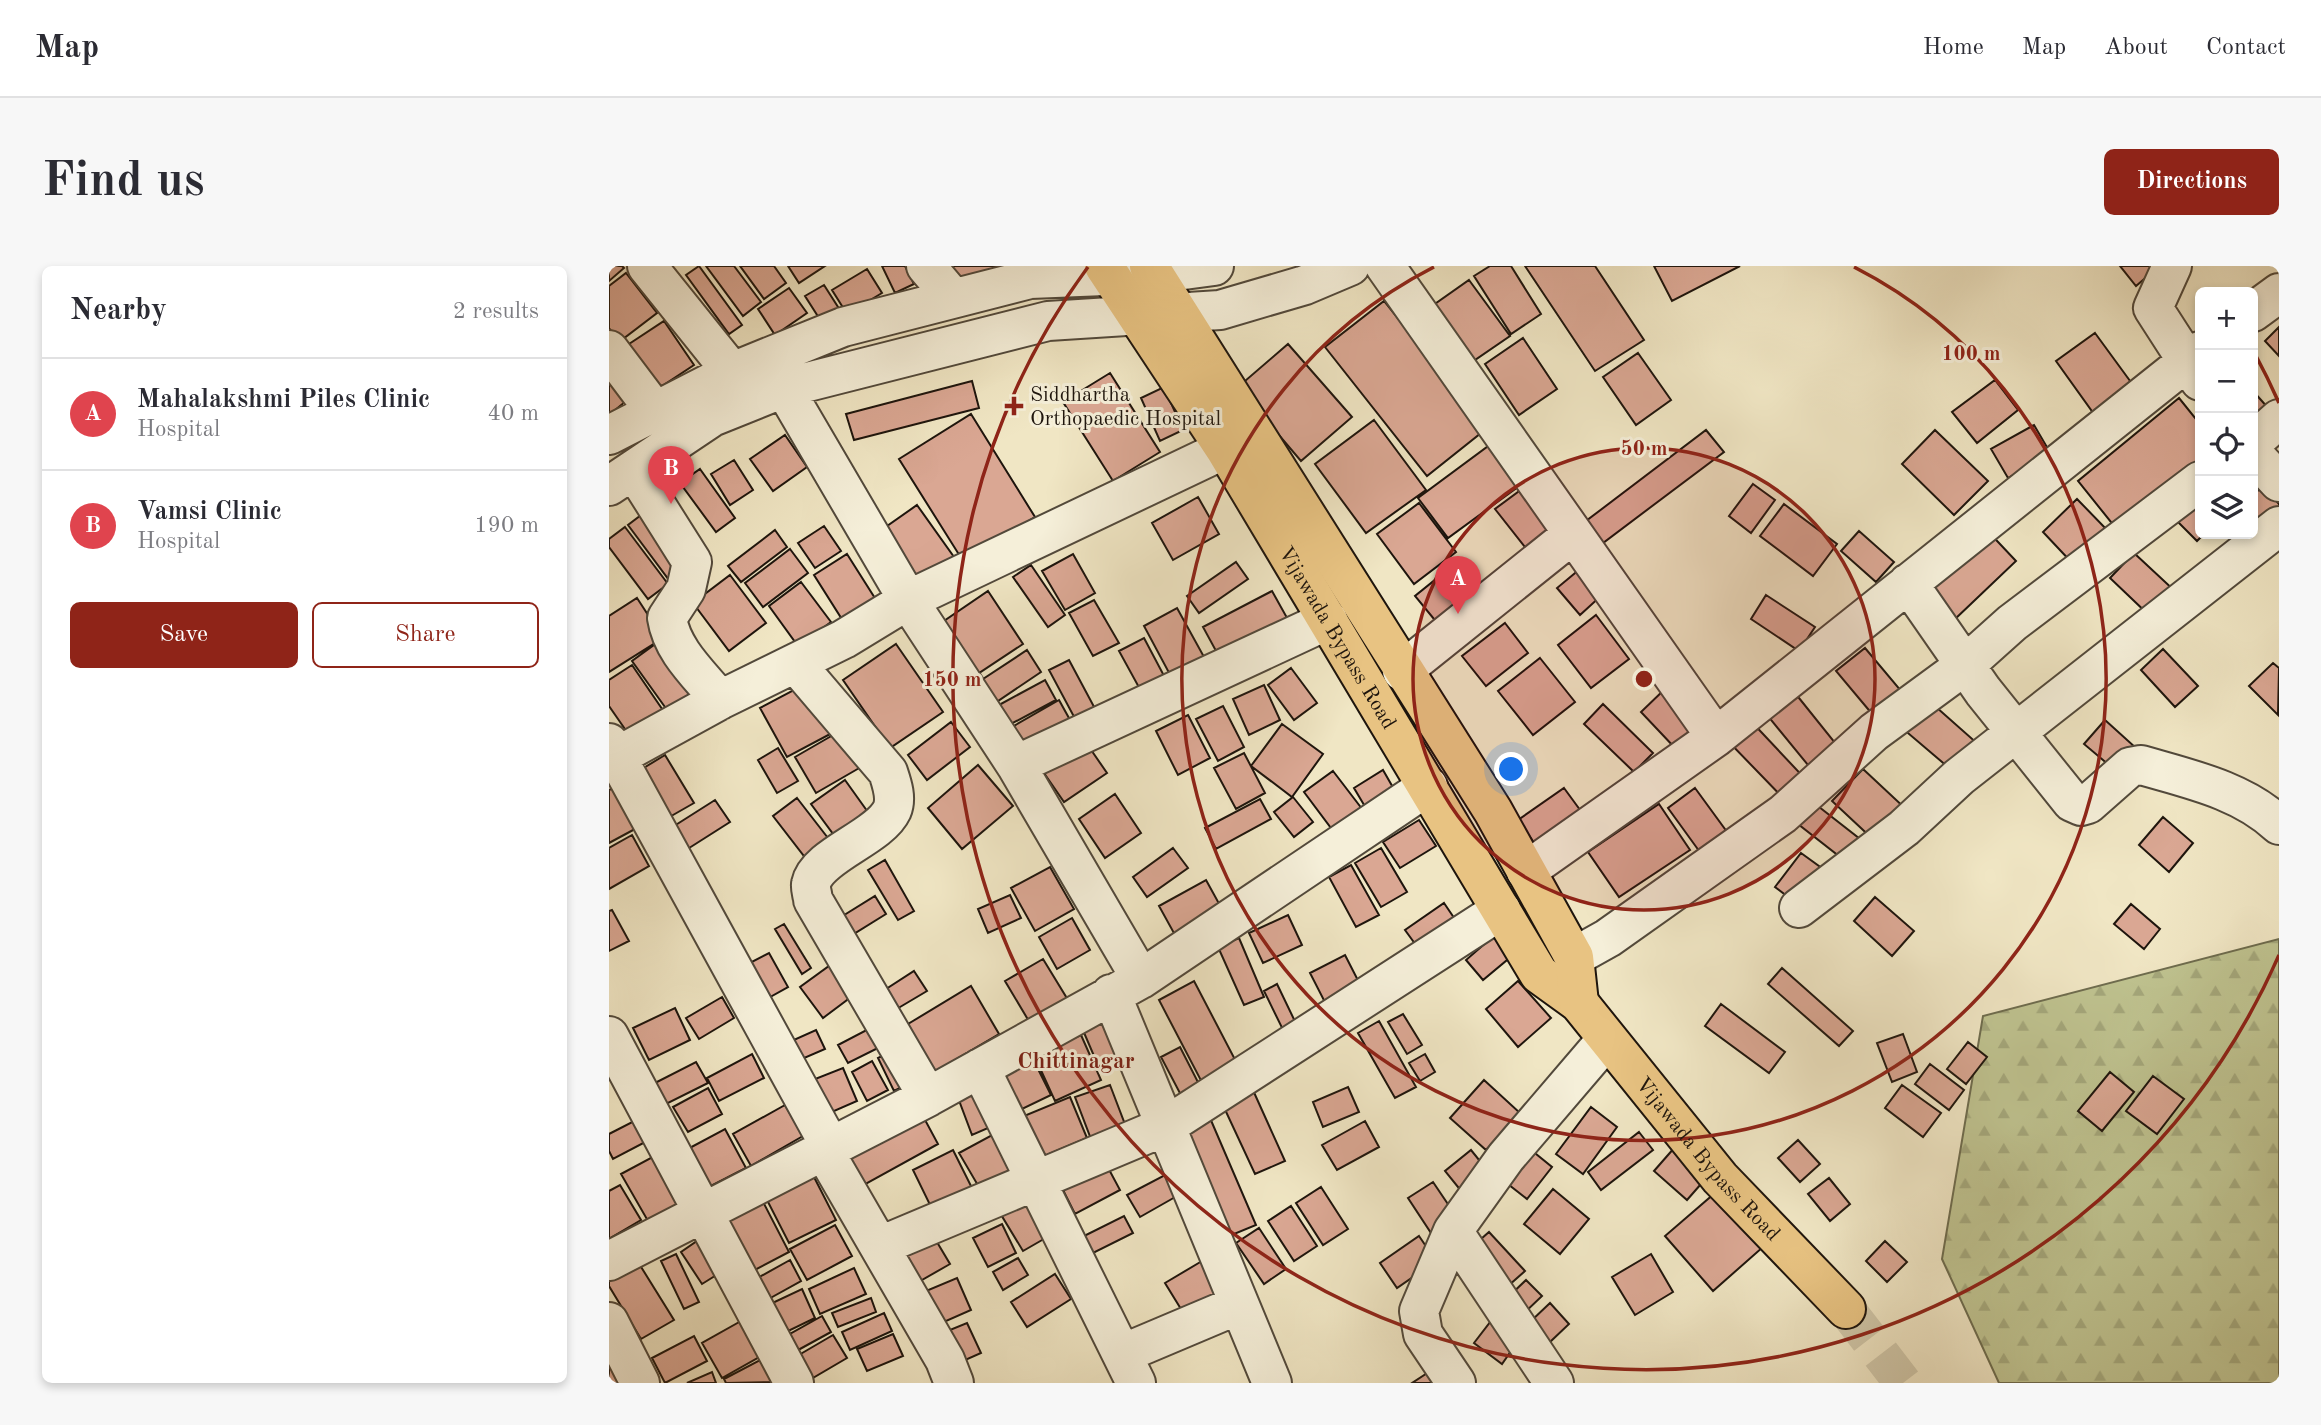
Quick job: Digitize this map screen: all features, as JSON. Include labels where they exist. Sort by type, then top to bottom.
[{"type":"main road","name":"Vijawada Bypass Road","points":[[1152,270],[1402,671],[1493,811],[1574,957],[1579,1003]]},
{"type":"main road","name":"Vijawada Bypass Road","points":[[1108,271],[1225,449],[1539,974],[1579,1003],[1720,1178],[1846,1309]]},
{"type":"street","points":[[646,266],[731,372]]},
{"type":"street","points":[[926,266],[953,298]]},
{"type":"street","points":[[609,435],[731,372],[843,327],[953,298],[1024,272],[1214,266]]},
{"type":"street","points":[[720,700],[677,647],[669,632],[667,618],[686,589],[692,562],[622,478],[712,417],[784,388],[1048,321],[1220,310],[1261,299],[1350,266]]},
{"type":"street","points":[[1385,266],[1716,737]]},
{"type":"street","points":[[2172,266],[2153,307],[2195,363]]},
{"type":"street","points":[[2258,308],[2279,293]]},
{"type":"street","points":[[609,350],[656,411]]},
{"type":"street","points":[[1526,871],[1716,737],[1908,583],[2195,365]]},
{"type":"street","points":[[784,388],[908,600],[1016,765],[1126,987],[1166,1126],[1272,1383]]},
{"type":"street","points":[[2258,438],[2279,419]]},
{"type":"street","points":[[954,1383],[945,1360],[880,1246],[612,753],[796,664],[908,600],[1225,449]]},
{"type":"street","points":[[2258,459],[2279,482]]},
{"type":"street","points":[[1574,957],[1608,938],[1783,814],[1874,732],[1964,666],[2012,623],[2195,485]]},
{"type":"street","points":[[1799,908],[1904,828],[1959,777],[2279,526]]},
{"type":"street","points":[[1402,671],[1573,534]]},
{"type":"street","points":[[1908,583],[1964,666],[2072,802],[2081,806],[2088,804],[2130,768],[2141,765],[2226,791],[2268,815],[2279,825]]},
{"type":"street","points":[[1016,765],[1328,620]]},
{"type":"street","points":[[796,664],[888,772],[894,792],[892,810],[883,821],[817,872],[811,884],[813,900],[928,1097]]},
{"type":"street","points":[[609,1261],[928,1097],[1126,987],[1428,786]]},
{"type":"street","points":[[880,1246],[1166,1126],[1501,910]]},
{"type":"street","points":[[609,1036],[706,1212],[795,1383]]},
{"type":"street","points":[[1456,1383],[1423,1334],[1419,1311],[1453,1231],[1506,1157],[1607,1039]]},
{"type":"street","points":[[980,1068],[1129,1369],[1238,1305]]},
{"type":"street","points":[[1453,1231],[1554,1383]]},
{"type":"street","points":[[609,1322],[640,1383]]},
{"type":"green space","points":[[2279,939],[2279,1383],[1999,1383],[1942,1259],[1983,1016]]},
{"type":"building","points":[[609,266],[622,266],[624,268],[609,281]]},
{"type":"building","points":[[699,266],[742,325],[729,334],[686,275]]},
{"type":"building","points":[[706,266],[734,266],[761,302],[743,316]]},
{"type":"building","points":[[740,266],[774,266],[786,283],[764,299]]},
{"type":"building","points":[[788,266],[825,266],[799,283]]},
{"type":"building","points":[[882,266],[905,266],[914,284],[895,293]]},
{"type":"building","points":[[941,266],[1000,266],[1001,267],[965,288]]},
{"type":"building","points":[[1490,266],[1511,266],[1541,314],[1511,334],[1474,276]]},
{"type":"building","points":[[1525,266],[1595,266],[1644,340],[1595,371]]},
{"type":"building","points":[[1654,266],[1740,266],[1672,301]]},
{"type":"building","points":[[2120,266],[2155,266],[2157,268],[2136,286]]},
{"type":"building","points":[[867,269],[882,293],[847,314],[832,290]]},
{"type":"building","points":[[626,273],[657,313],[619,342],[609,328],[609,286]]},
{"type":"building","points":[[1469,280],[1510,336],[1472,362],[1432,306]]},
{"type":"building","points":[[824,285],[845,318],[826,329],[805,296]]},
{"type":"building","points":[[789,288],[807,313],[775,335],[758,309]]},
{"type":"building","points":[[1384,301],[1486,429],[1427,476],[1325,347]]},
{"type":"building","points":[[664,321],[694,365],[656,390],[626,346]]},
{"type":"building","points":[[2279,327],[2279,356],[2265,341]]},
{"type":"building","points":[[2095,333],[2133,385],[2094,414],[2056,361]]},
{"type":"building","points":[[1523,338],[1557,389],[1519,415],[1485,364]]},
{"type":"building","points":[[1288,344],[1352,417],[1301,461],[1238,387]]},
{"type":"building","points":[[1638,353],[1671,400],[1636,425],[1603,377]]},
{"type":"building","points":[[609,372],[631,397],[609,415]]},
{"type":"building","points":[[1110,373],[1160,452],[1113,481],[1063,402]]},
{"type":"building","points":[[1995,380],[2018,410],[1977,443],[1952,412]]},
{"type":"building","points":[[972,381],[979,408],[854,440],[846,414]]},
{"type":"building","points":[[1164,387],[1183,430],[1160,441],[1141,398]]},
{"type":"building","points":[[2258,397],[2269,409],[2258,419]]},
{"type":"building","points":[[2179,398],[2195,418],[2195,469],[2119,532],[2078,481]]},
{"type":"building","points":[[971,414],[1035,517],[963,561],[899,459]]},
{"type":"building","points":[[1374,420],[1426,490],[1366,533],[1315,464]]},
{"type":"building","points":[[2034,425],[2051,454],[2008,478],[1991,449]]},
{"type":"building","points":[[1706,430],[1724,452],[1603,543],[1586,521]]},
{"type":"building","points":[[1935,430],[1988,481],[1954,515],[1902,464]]},
{"type":"building","points":[[785,435],[807,467],[773,491],[750,459]]},
{"type":"building","points":[[1491,444],[1522,484],[1448,538],[1418,498]]},
{"type":"building","points":[[734,460],[753,490],[730,505],[711,474]]},
{"type":"building","points":[[700,469],[735,518],[716,532],[680,483]]},
{"type":"building","points":[[1753,484],[1775,500],[1751,533],[1729,516]]},
{"type":"building","points":[[1526,486],[1566,538],[1536,561],[1495,509]]},
{"type":"building","points":[[2263,486],[2279,504],[2279,523],[2258,531],[2258,490]]},
{"type":"building","points":[[2195,494],[2195,539],[2173,517]]},
{"type":"building","points":[[1198,497],[1219,534],[1173,560],[1152,523]]},
{"type":"building","points":[[2077,499],[2110,533],[2075,566],[2043,532]]},
{"type":"building","points":[[1419,503],[1456,552],[1414,584],[1377,534]]},
{"type":"building","points":[[1784,504],[1837,544],[1813,576],[1760,536]]},
{"type":"building","points":[[917,505],[959,564],[921,590],[880,531]]},
{"type":"building","points":[[649,509],[690,565],[669,580],[628,525]]},
{"type":"building","points":[[824,526],[841,551],[815,568],[798,543]]},
{"type":"building","points":[[1983,526],[2016,561],[1954,620],[1920,584]]},
{"type":"building","points":[[625,527],[668,584],[648,599],[609,547],[609,539]]},
{"type":"building","points":[[775,530],[787,547],[741,582],[728,566]]},
{"type":"building","points":[[1859,531],[1894,562],[1876,582],[1841,551]]},
{"type":"building","points":[[790,549],[808,573],[763,607],[745,583]]},
{"type":"building","points":[[2134,553],[2177,593],[2152,618],[2110,578]]},
{"type":"building","points":[[847,554],[878,603],[845,624],[814,575]]},
{"type":"building","points":[[1073,554],[1095,593],[1065,610],[1042,571]]},
{"type":"building","points":[[1236,562],[1248,579],[1199,613],[1187,596]]},
{"type":"building","points":[[1031,565],[1065,615],[1048,627],[1013,577]]},
{"type":"building","points":[[1451,567],[1479,601],[1443,630],[1415,596]]},
{"type":"building","points":[[1580,569],[1602,595],[1580,615],[1557,588]]},
{"type":"building","points":[[730,575],[766,623],[729,651],[693,603]]},
{"type":"building","points":[[801,582],[831,622],[798,646],[769,606]]},
{"type":"building","points":[[988,591],[1023,644],[976,675],[941,623]]},
{"type":"building","points":[[1272,591],[1291,625],[1222,662],[1203,627]]},
{"type":"building","points":[[1766,595],[1815,627],[1799,651],[1751,619]]},
{"type":"building","points":[[637,598],[663,638],[609,672],[609,616]]},
{"type":"building","points":[[1094,600],[1119,643],[1093,656],[1069,613]]},
{"type":"building","points":[[1177,608],[1209,666],[1175,684],[1144,626]]},
{"type":"building","points":[[1596,615],[1629,659],[1591,688],[1558,645]]},
{"type":"building","points":[[1505,623],[1528,653],[1486,686],[1462,656]]},
{"type":"building","points":[[665,637],[711,701],[675,721],[632,661]]},
{"type":"building","points":[[1144,638],[1171,689],[1147,702],[1119,651]]},
{"type":"building","points":[[896,644],[943,712],[890,748],[843,680]]},
{"type":"building","points":[[1865,648],[1902,692],[1873,715],[1836,671]]},
{"type":"building","points":[[2163,649],[2198,686],[2175,707],[2141,670]]},
{"type":"building","points":[[1027,650],[1041,672],[995,703],[980,681]]},
{"type":"building","points":[[1540,658],[1575,702],[1533,735],[1498,691]]},
{"type":"building","points":[[1069,660],[1100,718],[1080,728],[1049,670]]},
{"type":"building","points":[[2273,663],[2279,668],[2278,715],[2249,686]]},
{"type":"building","points":[[632,665],[671,722],[636,745],[609,706],[609,680]]},
{"type":"building","points":[[1291,668],[1317,703],[1294,720],[1268,685]]},
{"type":"building","points":[[1045,680],[1056,700],[1009,725],[999,705]]},
{"type":"building","points":[[807,683],[834,732],[787,757],[760,708]]},
{"type":"building","points":[[1264,685],[1280,720],[1249,735],[1233,699]]},
{"type":"building","points":[[1667,687],[1702,725],[1676,749],[1641,712]]},
{"type":"building","points":[[1795,693],[1844,754],[1817,776],[1767,715]]},
{"type":"building","points":[[1927,699],[1979,745],[1955,773],[1902,728]]},
{"type":"building","points":[[1059,700],[1075,729],[1029,756],[1012,727]]},
{"type":"building","points":[[1603,704],[1653,753],[1634,772],[1584,724]]},
{"type":"building","points":[[1223,706],[1244,747],[1218,761],[1196,719]]},
{"type":"building","points":[[1188,715],[1210,758],[1178,775],[1156,731]]},
{"type":"building","points":[[1748,718],[1810,784],[1789,804],[1726,739]]},
{"type":"building","points":[[2105,720],[2136,748],[2116,771],[2084,744]]},
{"type":"building","points":[[951,722],[970,747],[927,780],[908,755]]},
{"type":"building","points":[[1282,724],[1323,754],[1292,797],[1251,766]]},
{"type":"building","points":[[840,731],[861,767],[816,793],[795,757]]},
{"type":"building","points":[[1087,744],[1107,773],[1064,802],[1044,773]]},
{"type":"building","points":[[778,748],[798,781],[777,793],[758,760]]},
{"type":"building","points":[[1244,753],[1265,793],[1236,809],[1214,768]]},
{"type":"building","points":[[665,755],[694,803],[666,819],[637,772]]},
{"type":"building","points":[[978,765],[1013,806],[962,849],[928,808]]},
{"type":"building","points":[[1863,769],[1908,811],[1877,843],[1832,801]]},
{"type":"building","points":[[1383,770],[1399,798],[1370,815],[1354,788]]},
{"type":"building","points":[[1333,771],[1369,818],[1340,840],[1304,792]]},
{"type":"building","points":[[845,780],[875,822],[842,846],[811,804]]},
{"type":"building","points":[[613,788],[635,829],[609,843],[609,790]]},
{"type":"building","points":[[1564,788],[1583,814],[1537,847],[1518,820]]},
{"type":"building","points":[[1695,788],[1730,836],[1702,855],[1668,808]]},
{"type":"building","points":[[1115,794],[1141,833],[1105,858],[1079,819]]},
{"type":"building","points":[[1293,797],[1313,822],[1294,837],[1274,812]]},
{"type":"building","points":[[797,798],[838,851],[814,869],[773,816]]},
{"type":"building","points":[[1260,799],[1271,819],[1216,849],[1205,828]]},
{"type":"building","points":[[715,800],[730,822],[686,850],[671,828]]},
{"type":"building","points":[[1814,803],[1860,839],[1844,860],[1798,824]]},
{"type":"building","points":[[1659,804],[1690,850],[1619,897],[1588,852]]},
{"type":"building","points":[[2163,817],[2193,843],[2169,872],[2139,845]]},
{"type":"building","points":[[1419,820],[1436,846],[1400,868],[1383,842]]},
{"type":"building","points":[[632,835],[649,866],[609,889],[609,848]]},
{"type":"building","points":[[1173,848],[1188,868],[1147,897],[1133,877]]},
{"type":"building","points":[[1381,848],[1407,892],[1381,907],[1355,863]]},
{"type":"building","points":[[1801,853],[1823,869],[1796,903],[1775,887]]},
{"type":"building","points":[[885,860],[914,911],[898,920],[868,870]]},
{"type":"building","points":[[1351,865],[1379,915],[1356,927],[1329,877]]},
{"type":"building","points":[[1050,867],[1074,909],[1035,931],[1011,888]]},
{"type":"building","points":[[1206,880],[1222,909],[1175,935],[1159,906]]},
{"type":"building","points":[[1010,895],[1021,918],[988,933],[978,909]]},
{"type":"building","points":[[875,896],[886,914],[852,935],[841,917]]},
{"type":"building","points":[[1875,897],[1914,931],[1892,956],[1854,921]]},
{"type":"building","points":[[1444,903],[1467,937],[1429,963],[1405,930]]},
{"type":"building","points":[[2131,904],[2160,929],[2144,949],[2114,924]]},
{"type":"building","points":[[612,910],[629,941],[609,951],[609,911]]},
{"type":"building","points":[[1288,915],[1302,945],[1263,963],[1249,933]]},
{"type":"building","points":[[1072,918],[1090,950],[1057,969],[1039,937]]},
{"type":"building","points":[[784,924],[811,968],[802,974],[775,929]]},
{"type":"building","points":[[1496,934],[1513,955],[1483,980],[1466,960]]},
{"type":"building","points":[[1239,938],[1264,997],[1244,1005],[1218,947]]},
{"type":"building","points":[[769,953],[788,987],[763,1001],[744,966]]},
{"type":"building","points":[[1345,955],[1367,998],[1332,1016],[1310,973]]},
{"type":"building","points":[[840,958],[863,988],[823,1018],[800,987]]},
{"type":"building","points":[[1043,959],[1068,1000],[1030,1023],[1005,981]]},
{"type":"building","points":[[1782,968],[1853,1031],[1839,1046],[1768,984]]},
{"type":"building","points":[[914,971],[927,991],[895,1010],[883,991]]},
{"type":"building","points":[[1194,981],[1242,1073],[1207,1092],[1159,1000]]},
{"type":"building","points":[[1518,981],[1551,1018],[1518,1047],[1486,1009]]},
{"type":"building","points":[[1277,984],[1302,1036],[1289,1042],[1264,991]]},
{"type":"building","points":[[971,986],[999,1034],[931,1074],[903,1027]]},
{"type":"building","points":[[722,997],[734,1018],[699,1039],[686,1018]]},
{"type":"building","points":[[1721,1004],[1785,1052],[1769,1073],[1705,1026]]},
{"type":"building","points":[[675,1008],[690,1040],[649,1060],[633,1028]]},
{"type":"building","points":[[1403,1014],[1422,1045],[1407,1054],[1388,1022]]},
{"type":"building","points":[[1114,1015],[1132,1057],[1100,1070],[1082,1028]]},
{"type":"building","points":[[1379,1021],[1416,1087],[1395,1098],[1358,1033]]},
{"type":"building","points":[[878,1024],[888,1043],[848,1063],[838,1045]]},
{"type":"building","points":[[816,1030],[825,1049],[795,1062],[787,1043]]},
{"type":"building","points":[[1903,1034],[1917,1072],[1892,1082],[1877,1043]]},
{"type":"building","points":[[1081,1035],[1101,1080],[1055,1101],[1034,1055]]},
{"type":"building","points":[[1968,1042],[1987,1057],[1966,1084],[1947,1069]]},
{"type":"building","points":[[1180,1047],[1202,1090],[1183,1099],[1161,1057]]},
{"type":"building","points":[[888,1053],[904,1086],[894,1091],[878,1058]]},
{"type":"building","points":[[752,1054],[764,1078],[719,1101],[707,1078]]},
{"type":"building","points":[[1425,1054],[1435,1072],[1420,1081],[1409,1063]]},
{"type":"building","points":[[1031,1055],[1051,1095],[1020,1110],[1000,1071]]},
{"type":"building","points":[[872,1061],[888,1090],[867,1101],[852,1072]]},
{"type":"building","points":[[696,1062],[708,1083],[662,1106],[651,1085]]},
{"type":"building","points":[[1930,1064],[1964,1090],[1949,1110],[1915,1084]]},
{"type":"building","points":[[843,1068],[857,1101],[825,1115],[810,1081]]},
{"type":"building","points":[[2110,1072],[2134,1092],[2102,1131],[2078,1111]]},
{"type":"building","points":[[2153,1076],[2184,1099],[2157,1134],[2126,1111]]},
{"type":"building","points":[[977,1079],[995,1125],[972,1135],[954,1087]]},
{"type":"building","points":[[1484,1080],[1520,1113],[1486,1150],[1450,1118]]},
{"type":"building","points":[[1110,1085],[1126,1127],[1091,1139],[1075,1097]]},
{"type":"building","points":[[1902,1085],[1941,1113],[1923,1137],[1885,1108]]},
{"type":"building","points":[[1348,1087],[1359,1112],[1323,1127],[1313,1102]]},
{"type":"building","points":[[708,1088],[722,1114],[688,1132],[673,1107]]},
{"type":"building","points":[[1252,1088],[1285,1161],[1255,1174],[1221,1101]]},
{"type":"building","points":[[1070,1097],[1087,1138],[1042,1157],[1024,1116]]},
{"type":"building","points":[[785,1105],[803,1136],[751,1166],[733,1134]]},
{"type":"building","points":[[917,1105],[938,1144],[862,1186],[840,1146]]},
{"type":"building","points":[[1591,1107],[1617,1127],[1583,1174],[1556,1154]]},
{"type":"building","points":[[640,1118],[651,1139],[613,1159],[609,1151],[609,1134]]},
{"type":"building","points":[[1210,1118],[1256,1225],[1222,1239],[1176,1132]]},
{"type":"building","points":[[1365,1121],[1379,1147],[1337,1170],[1322,1145]]},
{"type":"building","points":[[725,1129],[746,1168],[705,1189],[684,1151]]},
{"type":"building","points":[[1639,1132],[1653,1150],[1601,1190],[1588,1172]]},
{"type":"building","points":[[994,1134],[1018,1174],[983,1194],[959,1153]]},
{"type":"building","points":[[1798,1140],[1820,1164],[1800,1182],[1778,1158]]},
{"type":"building","points":[[1525,1145],[1552,1167],[1527,1199],[1499,1177]]},
{"type":"building","points":[[1675,1147],[1708,1176],[1687,1200],[1654,1171]]},
{"type":"building","points":[[953,1150],[974,1192],[933,1211],[913,1170]]},
{"type":"building","points":[[1471,1150],[1488,1171],[1462,1192],[1445,1171]]},
{"type":"building","points":[[660,1153],[690,1207],[652,1228],[621,1174]]},
{"type":"building","points":[[1105,1162],[1120,1190],[1075,1214],[1061,1186]]},
{"type":"building","points":[[1165,1175],[1177,1196],[1140,1217],[1127,1195]]},
{"type":"building","points":[[814,1177],[836,1220],[789,1243],[767,1200]]},
{"type":"building","points":[[1829,1178],[1850,1204],[1830,1221],[1808,1194]]},
{"type":"building","points":[[1433,1182],[1458,1219],[1433,1236],[1408,1198]]},
{"type":"building","points":[[620,1185],[641,1220],[609,1239],[609,1191]]},
{"type":"building","points":[[1321,1187],[1348,1229],[1323,1245],[1296,1203]]},
{"type":"building","points":[[1031,1189],[1056,1232],[1023,1251],[997,1208]]},
{"type":"building","points":[[1553,1189],[1589,1219],[1560,1254],[1524,1224]]},
{"type":"building","points":[[1715,1193],[1763,1247],[1713,1291],[1665,1236]]},
{"type":"building","points":[[761,1198],[789,1252],[751,1272],[723,1218]]},
{"type":"building","points":[[1291,1206],[1317,1246],[1294,1261],[1268,1221]]},
{"type":"building","points":[[1124,1216],[1133,1233],[1085,1257],[1076,1240]]},
{"type":"building","points":[[1002,1224],[1016,1253],[988,1267],[973,1238]]},
{"type":"building","points":[[835,1225],[852,1256],[807,1280],[790,1249]]},
{"type":"building","points":[[1259,1228],[1286,1269],[1264,1284],[1236,1243]]},
{"type":"building","points":[[931,1232],[950,1264],[908,1288],[889,1257]]},
{"type":"building","points":[[1489,1232],[1525,1271],[1508,1286],[1473,1246]]},
{"type":"building","points":[[1419,1236],[1436,1261],[1397,1288],[1380,1263]]},
{"type":"building","points":[[697,1241],[718,1274],[702,1284],[681,1252]]},
{"type":"building","points":[[1885,1241],[1907,1262],[1887,1282],[1866,1261]]},
{"type":"building","points":[[676,1254],[699,1302],[684,1309],[661,1261]]},
{"type":"building","points":[[1651,1254],[1673,1292],[1635,1315],[1612,1277]]},
{"type":"building","points":[[1018,1258],[1028,1275],[1003,1290],[993,1272]]},
{"type":"building","points":[[790,1260],[801,1281],[765,1301],[754,1280]]},
{"type":"building","points":[[1202,1261],[1221,1292],[1184,1314],[1165,1283]]},
{"type":"building","points":[[638,1262],[674,1320],[641,1339],[609,1286],[609,1279]]},
{"type":"building","points":[[854,1268],[866,1294],[820,1314],[809,1289]]},
{"type":"building","points":[[1055,1274],[1071,1299],[1027,1327],[1011,1302]]},
{"type":"building","points":[[957,1278],[971,1310],[928,1329],[914,1296]]},
{"type":"building","points":[[1526,1280],[1542,1296],[1521,1316],[1505,1300]]},
{"type":"building","points":[[802,1289],[815,1318],[780,1335],[766,1306]]},
{"type":"building","points":[[871,1298],[876,1312],[838,1327],[832,1313]]},
{"type":"building","points":[[1550,1303],[1569,1324],[1550,1342],[1531,1321]]},
{"type":"building","points":[[884,1313],[892,1331],[850,1350],[842,1332]]},
{"type":"building","points":[[822,1316],[831,1332],[789,1355],[781,1339]]},
{"type":"building","points":[[741,1321],[761,1356],[722,1378],[702,1343]]},
{"type":"building","points":[[1491,1321],[1518,1341],[1502,1364],[1474,1343]]},
{"type":"building","points":[[967,1323],[981,1353],[954,1365],[940,1334]]},
{"type":"building","points":[[893,1334],[903,1356],[867,1371],[857,1349]]},
{"type":"building","points":[[833,1335],[847,1358],[806,1382],[792,1359]]},
{"type":"building","points":[[694,1336],[707,1361],[665,1383],[652,1358]]},
{"type":"building","points":[[609,1353],[626,1383],[609,1383]]},
{"type":"building","points":[[762,1359],[774,1382],[726,1383],[724,1379]]},
{"type":"building","points":[[1441,1364],[1454,1383],[1412,1383]]},
{"type":"building","points":[[712,1372],[716,1383],[687,1383]]},
{"type":"tunnel","points":[[1846,1309],[1903,1383]]},
{"type":"place","name":"Siddhartha Orthopaedic Hospital","points":[[1014,406]]},
{"type":"place","name":"Vamsi Clinic","points":[[671,504]]},
{"type":"place","name":"Mahalakshmi Piles Clinic","points":[[1458,614]]},
{"type":"district","name":"Chittinagar","points":[[1076,1060]]}]
